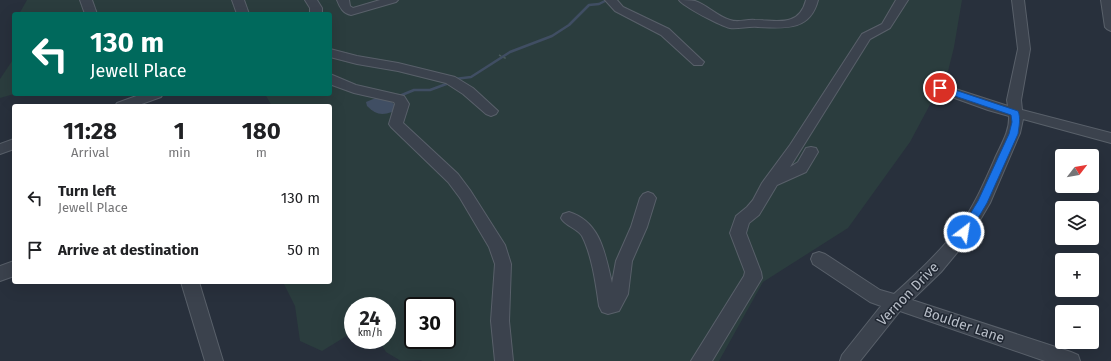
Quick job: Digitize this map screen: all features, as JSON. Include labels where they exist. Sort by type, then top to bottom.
[{"type":"street","points":[[86,0],[90,12]]},
{"type":"street","points":[[238,0],[243,12]]},
{"type":"street","points":[[311,0],[316,8],[316,12]]},
{"type":"street","points":[[343,0],[345,7],[351,12],[392,0]]},
{"type":"street","points":[[685,0],[722,21],[733,25],[754,23],[776,25],[791,22],[805,16],[810,10],[812,0]]},
{"type":"street","points":[[700,361],[752,278],[753,272],[738,233],[742,220],[753,211],[771,182],[795,149],[866,37],[886,26],[902,0]]},
{"type":"street","name":"Vernon Drive","points":[[849,361],[896,302],[935,267],[964,232],[982,203],[1008,147],[1016,122],[1014,100],[1024,49],[1018,0]]},
{"type":"street","points":[[1107,0],[1111,27]]},
{"type":"street","points":[[612,1],[619,9],[665,32],[698,62]]},
{"type":"street","points":[[332,54],[357,60],[398,67],[452,81],[468,91],[491,111]]},
{"type":"street","points":[[332,79],[352,87],[399,99],[402,104],[396,124],[453,178],[490,233],[497,245],[503,264],[500,321],[504,361]]},
{"type":"street","points":[[940,88],[1015,113],[1111,138]]},
{"type":"street","points":[[132,104],[151,96]]},
{"type":"street","points":[[0,149],[12,145]]},
{"type":"street","points":[[771,182],[781,175],[798,170],[803,166],[811,152]]},
{"type":"street","points":[[569,218],[587,231],[594,249],[605,288],[608,306],[613,305],[619,294],[624,261],[639,227],[648,198]]},
{"type":"street","name":"Boulder Lane","points":[[819,259],[876,297],[896,302],[1071,361]]},
{"type":"street","points":[[0,274],[12,269]]},
{"type":"street","points":[[191,284],[214,361]]},
{"type":"path","points":[[500,55],[507,59]]},
{"type":"shaded area","points":[[27,0],[962,0],[954,47],[948,71],[910,142],[848,228],[763,282],[719,361],[401,361],[386,352],[384,349],[396,349],[396,297],[344,297],[344,338],[322,351],[300,341],[295,306],[284,284],[332,284],[332,104],[271,104],[266,96],[332,96],[332,12],[20,12]]},
{"type":"shaded area","points":[[12,61],[12,95],[0,98],[0,79]]},
{"type":"water","points":[[378,97],[388,99],[395,105],[392,112],[378,114],[367,106],[366,102]]},
{"type":"waterway","points":[[455,79],[471,77],[510,52],[552,36],[569,25],[589,5],[599,4],[607,0]]},
{"type":"waterway","points":[[397,97],[414,90],[430,90],[449,83]]},
{"type":"route","points":[[940,88],[993,107],[1015,113],[1016,122],[1013,134],[982,203],[964,232]]}]
